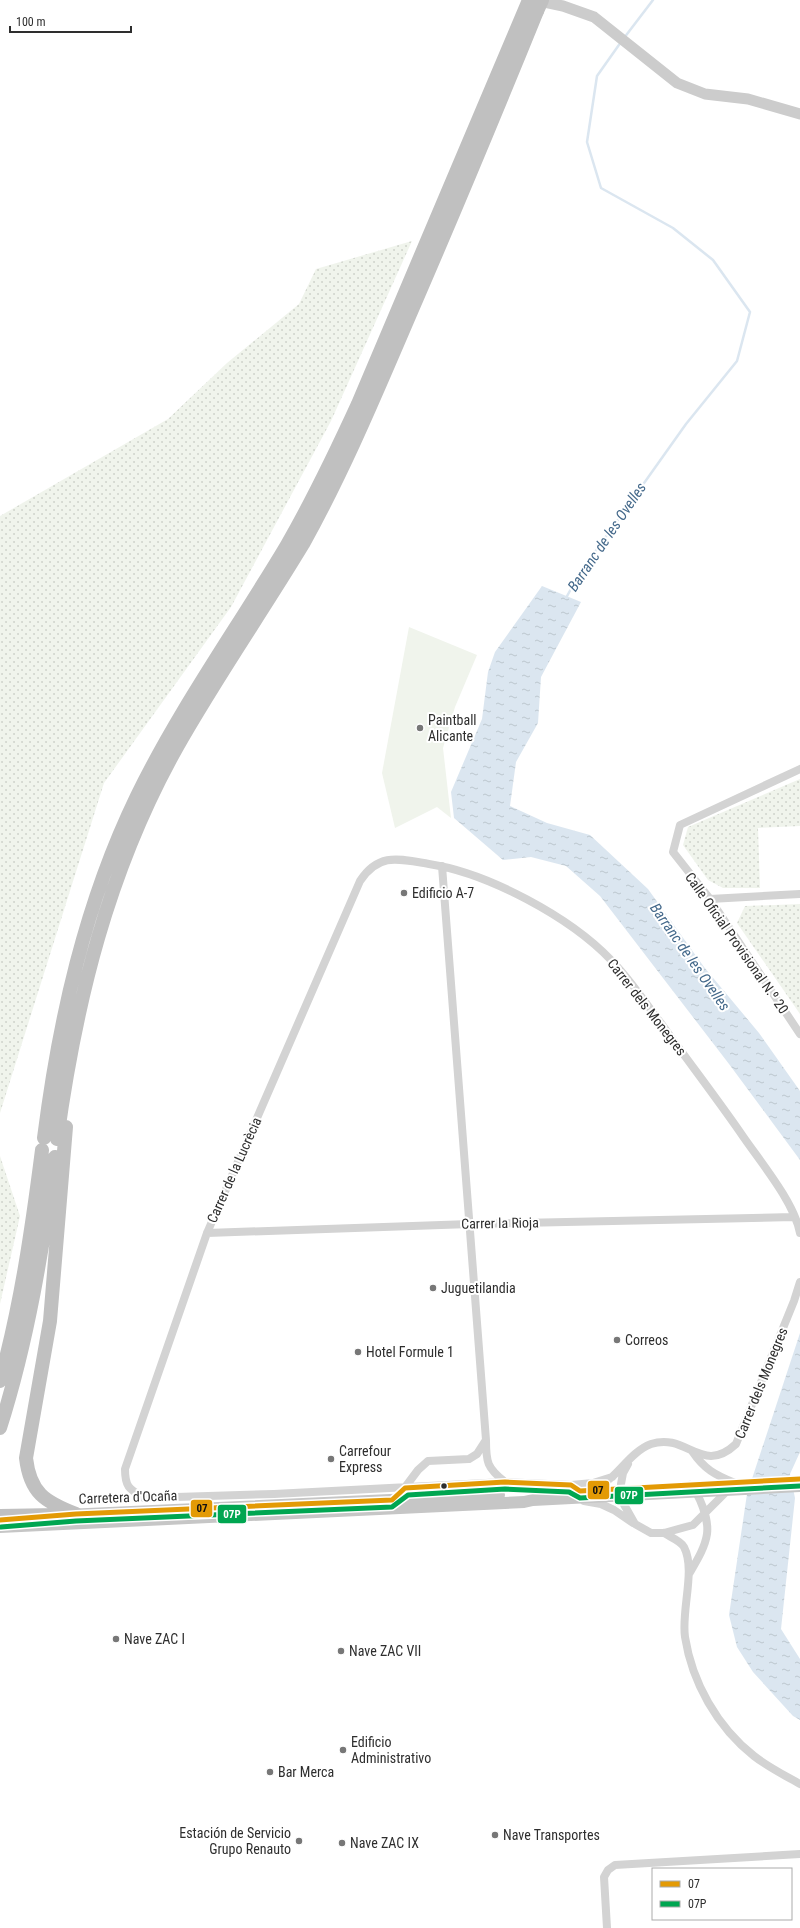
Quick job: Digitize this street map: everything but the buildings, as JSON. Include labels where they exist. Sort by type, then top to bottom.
[{"type":"highway","points":[[0,1428],[18,1363],[32,1303],[45,1232],[50,1144],[59,1036],[74,973],[93,910],[119,836],[137,797],[172,730],[287,545],[323,478],[445,216],[492,106],[533,4]]},
{"type":"highway","points":[[0,1381],[16,1318],[75,1024],[99,932],[124,859],[143,816],[174,754],[225,668],[267,604],[326,502],[371,407],[445,216]]},
{"type":"highway","points":[[76,1514],[46,1501],[36,1491],[30,1479],[26,1458],[50,1321],[58,1243],[63,1154],[74,1069],[95,963],[99,932]]},
{"type":"highway","points":[[0,1516],[57,1515]]},
{"type":"main road","name":"Carretera d'Ocaña","points":[[0,1527],[524,1502],[620,1492],[799,1483]]},
{"type":"main road","name":"Carretera d'Ocaña","points":[[0,1520],[57,1515],[261,1507],[576,1488],[620,1492]]},
{"type":"street","points":[[533,4],[579,11],[594,17],[677,83],[705,94],[748,99],[800,114]]},
{"type":"street","name":"Calle Oficial Provisional N.º 20","points":[[800,769],[680,825],[673,852],[710,899],[800,1034]]},
{"type":"street","name":"Carrer dels Monegres","points":[[376,864],[388,859],[401,859],[442,866],[514,893],[537,905],[596,945],[625,975],[726,1112],[784,1197],[800,1233]]},
{"type":"street","name":"Carrer de la Lucrècia","points":[[130,1489],[125,1481],[125,1469],[207,1233],[360,881],[367,871],[376,864]]},
{"type":"street","points":[[442,866],[470,1224],[486,1440],[486,1459],[493,1472],[506,1482]]},
{"type":"street","points":[[710,899],[800,894]]},
{"type":"street","name":"Carrer la Rioja","points":[[207,1233],[470,1224],[794,1217]]},
{"type":"street","name":"Carrer dels Monegres","points":[[632,1456],[651,1445],[673,1443],[710,1457],[719,1456],[736,1444],[794,1302],[800,1282]]},
{"type":"street","points":[[392,1500],[405,1488],[418,1470],[428,1461],[469,1459],[477,1454],[486,1440]]},
{"type":"street","name":"Carretera d'Ocaña","points":[[524,1502],[533,1504],[584,1501],[601,1504],[651,1532],[664,1533],[693,1525],[704,1515],[709,1507],[733,1487],[700,1464],[692,1451]]},
{"type":"street","points":[[632,1456],[623,1473],[620,1492],[628,1514],[635,1524]]},
{"type":"street","name":"Carretera d'Ocaña","points":[[130,1489],[144,1498],[274,1494],[506,1482],[576,1488],[612,1477],[632,1456]]},
{"type":"street","points":[[595,1490],[612,1477]]},
{"type":"street","points":[[688,1574],[697,1561],[707,1534],[704,1515],[694,1489]]},
{"type":"street","name":"Carretera d'Ocaña","points":[[297,1492],[351,1502]]},
{"type":"street","points":[[237,1495],[261,1507],[266,1498],[274,1494]]},
{"type":"street","points":[[664,1533],[683,1546],[688,1560],[684,1609],[685,1636],[692,1666],[712,1709],[731,1735],[752,1754],[767,1766],[800,1784]]},
{"type":"street","points":[[607,1928],[604,1877],[608,1870],[615,1865],[800,1854]]},
{"type":"shaded area","points":[[412,241],[331,421],[231,607],[104,783],[0,1113],[0,516],[168,419],[227,363],[299,304],[316,269]]},
{"type":"shaded area","name":"Paintball Alicante","points":[[409,627],[477,655],[455,707],[443,748],[451,818],[437,807],[395,828],[382,773]]},
{"type":"shaded area","points":[[800,779],[800,826],[758,828],[760,888],[723,888],[708,880],[683,845],[688,827]]},
{"type":"shaded area","points":[[800,904],[800,1014],[737,923],[745,906]]},
{"type":"shaded area","points":[[0,1156],[20,1216],[0,1304]]},
{"type":"water","points":[[542,586],[581,602],[541,677],[538,723],[516,762],[510,806],[547,823],[590,835],[648,889],[704,967],[759,1033],[800,1091],[800,1160],[729,1064],[600,896],[566,866],[531,857],[503,860],[454,818],[451,792],[482,719],[488,672],[495,652]]},
{"type":"water","points":[[800,1333],[800,1452],[790,1474],[795,1498],[781,1629],[800,1659],[800,1720],[793,1716],[753,1672],[737,1647],[729,1615],[747,1494]]},
{"type":"waterway","name":"Barranc de les Ovelles","points":[[624,38],[653,0]]},
{"type":"waterway","name":"Barranc de les Ovelles","points":[[566,598],[578,576],[686,424],[737,361],[750,312],[713,260],[673,228],[601,188],[587,142],[597,76],[621,42]]},
{"type":"transit line","name":"07","points":[[0,1520],[76,1514],[392,1500],[405,1488],[505,1482],[571,1485],[580,1491],[800,1479]]},
{"type":"transit line","name":"07P","points":[[1,1527],[76,1521],[392,1507],[408,1495],[505,1489],[569,1492],[580,1498],[800,1486]]},
{"type":"place","name":"Paintball Alicante","points":[[420,728]]},
{"type":"place","name":"Edificio A-7","points":[[404,893]]},
{"type":"place","name":"Juguetilandia","points":[[433,1288]]},
{"type":"place","name":"Correos","points":[[617,1340]]},
{"type":"place","name":"Hotel Formule 1","points":[[358,1352]]},
{"type":"place","name":"Carrefour Express","points":[[331,1459]]},
{"type":"place","name":"Nave ZAC I","points":[[116,1639]]},
{"type":"place","name":"Nave ZAC VII","points":[[341,1651]]},
{"type":"place","name":"Edificio Administrativo","points":[[343,1750]]},
{"type":"place","name":"Bar Merca","points":[[270,1772]]},
{"type":"place","name":"Nave Transportes","points":[[495,1835]]},
{"type":"place","name":"Estación de Servicio Grupo Renauto","points":[[299,1841]]},
{"type":"place","name":"Nave ZAC IX","points":[[342,1843]]}]
